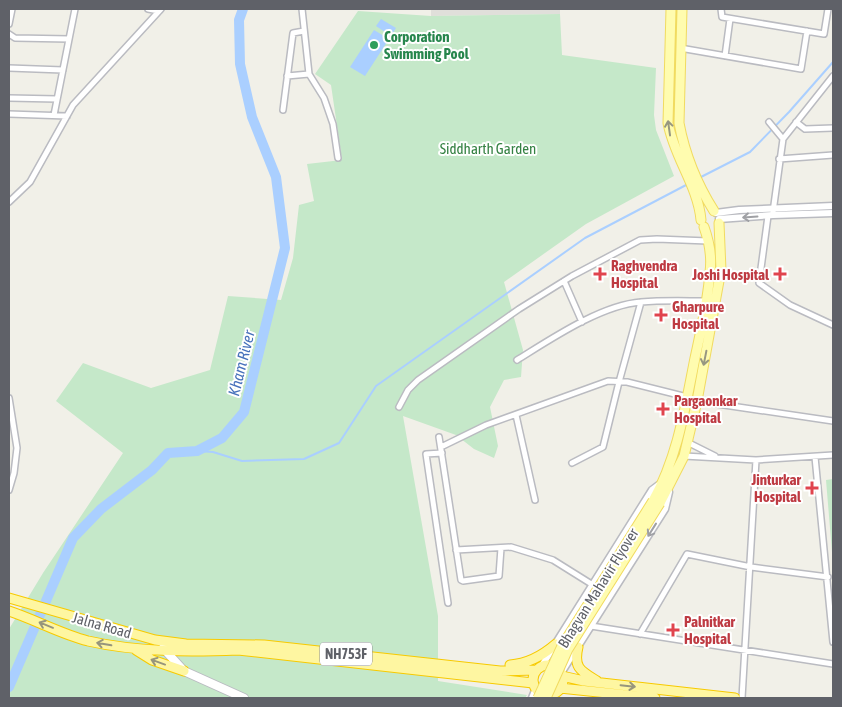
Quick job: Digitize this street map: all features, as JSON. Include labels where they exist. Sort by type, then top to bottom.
[{"type":"highway","name":"Jalna Road","points":[[9,598],[155,640]]},
{"type":"highway","name":"NH753F","points":[[9,611],[74,637],[134,649],[238,650],[534,685],[544,694],[655,698]]},
{"type":"highway","name":"NH753F","points":[[155,640],[186,644],[264,645],[500,671],[552,665],[562,674],[599,683],[736,698]]},
{"type":"highway","points":[[477,669],[521,664],[540,657],[556,644]]},
{"type":"highway","points":[[578,647],[576,658],[578,666],[583,673],[599,683]]},
{"type":"highway","points":[[134,649],[152,660],[184,671]]},
{"type":"highway","points":[[534,685],[533,676],[539,668]]},
{"type":"highway","points":[[556,693],[563,682],[562,674]]},
{"type":"main road","points":[[667,483],[684,456],[697,401],[721,270],[717,217],[701,199],[689,172],[671,140],[668,123],[671,9]]},
{"type":"main road","points":[[682,9],[679,123],[689,172]]},
{"type":"main road","points":[[667,483],[687,397],[711,270],[709,241],[702,224],[701,199]]},
{"type":"main road","points":[[702,224],[705,212],[717,217]]},
{"type":"main road","points":[[702,224],[713,229],[717,217]]},
{"type":"main road","name":"Bhagvan Mahavir Flyover","points":[[546,698],[568,649],[667,483]]},
{"type":"main road","name":"Bhagvan Mahavir Flyover","points":[[538,698],[562,646],[656,502]]},
{"type":"main road","name":"Jalna Road","points":[[155,640],[184,671]]},
{"type":"main road","points":[[184,671],[244,698]]},
{"type":"street","points":[[9,24],[12,9]]},
{"type":"street","points":[[54,115],[75,9]]},
{"type":"street","points":[[148,9],[160,10]]},
{"type":"street","points":[[302,9],[309,74],[324,98],[333,124],[338,158]]},
{"type":"street","points":[[721,9],[722,17],[730,19],[824,34],[828,9]]},
{"type":"street","points":[[9,202],[30,182],[73,106],[160,10]]},
{"type":"street","points":[[725,56],[730,19]]},
{"type":"street","points":[[680,48],[801,69],[807,31]]},
{"type":"street","points":[[283,110],[292,33],[304,32]]},
{"type":"street","points":[[9,34],[15,38],[69,39]]},
{"type":"street","points":[[9,68],[63,70]]},
{"type":"street","points":[[287,76],[309,74]]},
{"type":"street","points":[[833,76],[783,139],[759,283],[790,305],[833,325]]},
{"type":"street","points":[[9,98],[57,99]]},
{"type":"street","points":[[9,114],[67,116]]},
{"type":"street","points":[[768,122],[783,139]]},
{"type":"street","points":[[796,122],[805,129],[833,128]]},
{"type":"street","points":[[780,159],[833,155]]},
{"type":"street","points":[[771,213],[833,206]]},
{"type":"street","points":[[717,217],[739,210],[771,213],[833,213]]},
{"type":"street","points":[[399,407],[408,390],[418,380],[519,309],[564,281],[640,240],[709,241]]},
{"type":"street","points":[[564,281],[582,322]]},
{"type":"street","points":[[518,360],[573,325],[626,304],[706,301]]},
{"type":"street","points":[[572,463],[603,447],[641,302]]},
{"type":"street","points":[[441,447],[486,425],[608,381],[627,382],[687,397]]},
{"type":"street","points":[[9,398],[17,448],[14,473],[9,490]]},
{"type":"street","points":[[697,401],[833,421]]},
{"type":"street","points":[[516,415],[535,500]]},
{"type":"street","points":[[439,437],[461,580],[499,576],[500,548]]},
{"type":"street","points":[[687,442],[718,457]]},
{"type":"street","points":[[442,453],[426,454],[448,603]]},
{"type":"street","points":[[684,456],[756,460],[833,455]]},
{"type":"street","points":[[815,457],[832,601],[833,642]]},
{"type":"street","points":[[742,698],[756,460]]},
{"type":"street","points":[[539,668],[594,585],[652,490],[667,483],[665,509],[562,674]]},
{"type":"street","points":[[456,550],[511,547],[553,560],[594,585]]},
{"type":"street","points":[[640,634],[687,554],[751,567],[828,577]]},
{"type":"street","points":[[591,626],[833,664]]},
{"type":"street","points":[[532,698],[534,685]]},
{"type":"shaded area","points":[[431,9],[560,9],[560,14],[431,16]]},
{"type":"green space","name":"Siddharth Garden","points":[[358,11],[431,16],[560,14],[562,55],[656,68],[654,115],[656,130],[674,176],[586,224],[504,282],[523,350],[521,377],[504,380],[490,407],[498,446],[494,458],[474,449],[456,435],[403,416],[438,616],[438,681],[527,695],[525,698],[9,698],[9,629],[43,573],[123,453],[56,401],[83,363],[151,388],[210,370],[228,296],[281,300],[293,258],[299,205],[314,201],[307,164],[342,160],[331,85],[315,74]]},
{"type":"green space","points":[[833,479],[833,564],[826,480]]},
{"type":"water","points":[[381,19],[396,28],[391,36],[376,26]]},
{"type":"water","points":[[374,30],[389,39],[365,76],[350,67]]},
{"type":"waterway","name":"Kham River","points":[[9,687],[73,538],[101,509],[152,470],[168,453],[197,451],[222,438],[244,412],[285,248],[276,177],[252,117],[240,64],[239,20],[243,9]]},
{"type":"waterway","points":[[699,178],[750,152],[789,112],[833,62]]},
{"type":"waterway","points":[[197,451],[213,452],[242,461],[304,459],[339,443],[376,386],[585,238],[688,184]]},
{"type":"place","name":"Corporation Swimming Pool","points":[[374,45]]},
{"type":"place","name":"Raghvendra Hospital","points":[[600,274]]},
{"type":"place","name":"Joshi Hospital","points":[[780,274]]},
{"type":"place","name":"Gharpure Hospital","points":[[661,315]]},
{"type":"place","name":"Pargaonkar Hospital","points":[[663,409]]},
{"type":"place","name":"Jinturkar Hospital","points":[[812,488]]},
{"type":"place","name":"Palnitkar Hospital","points":[[673,630]]}]
